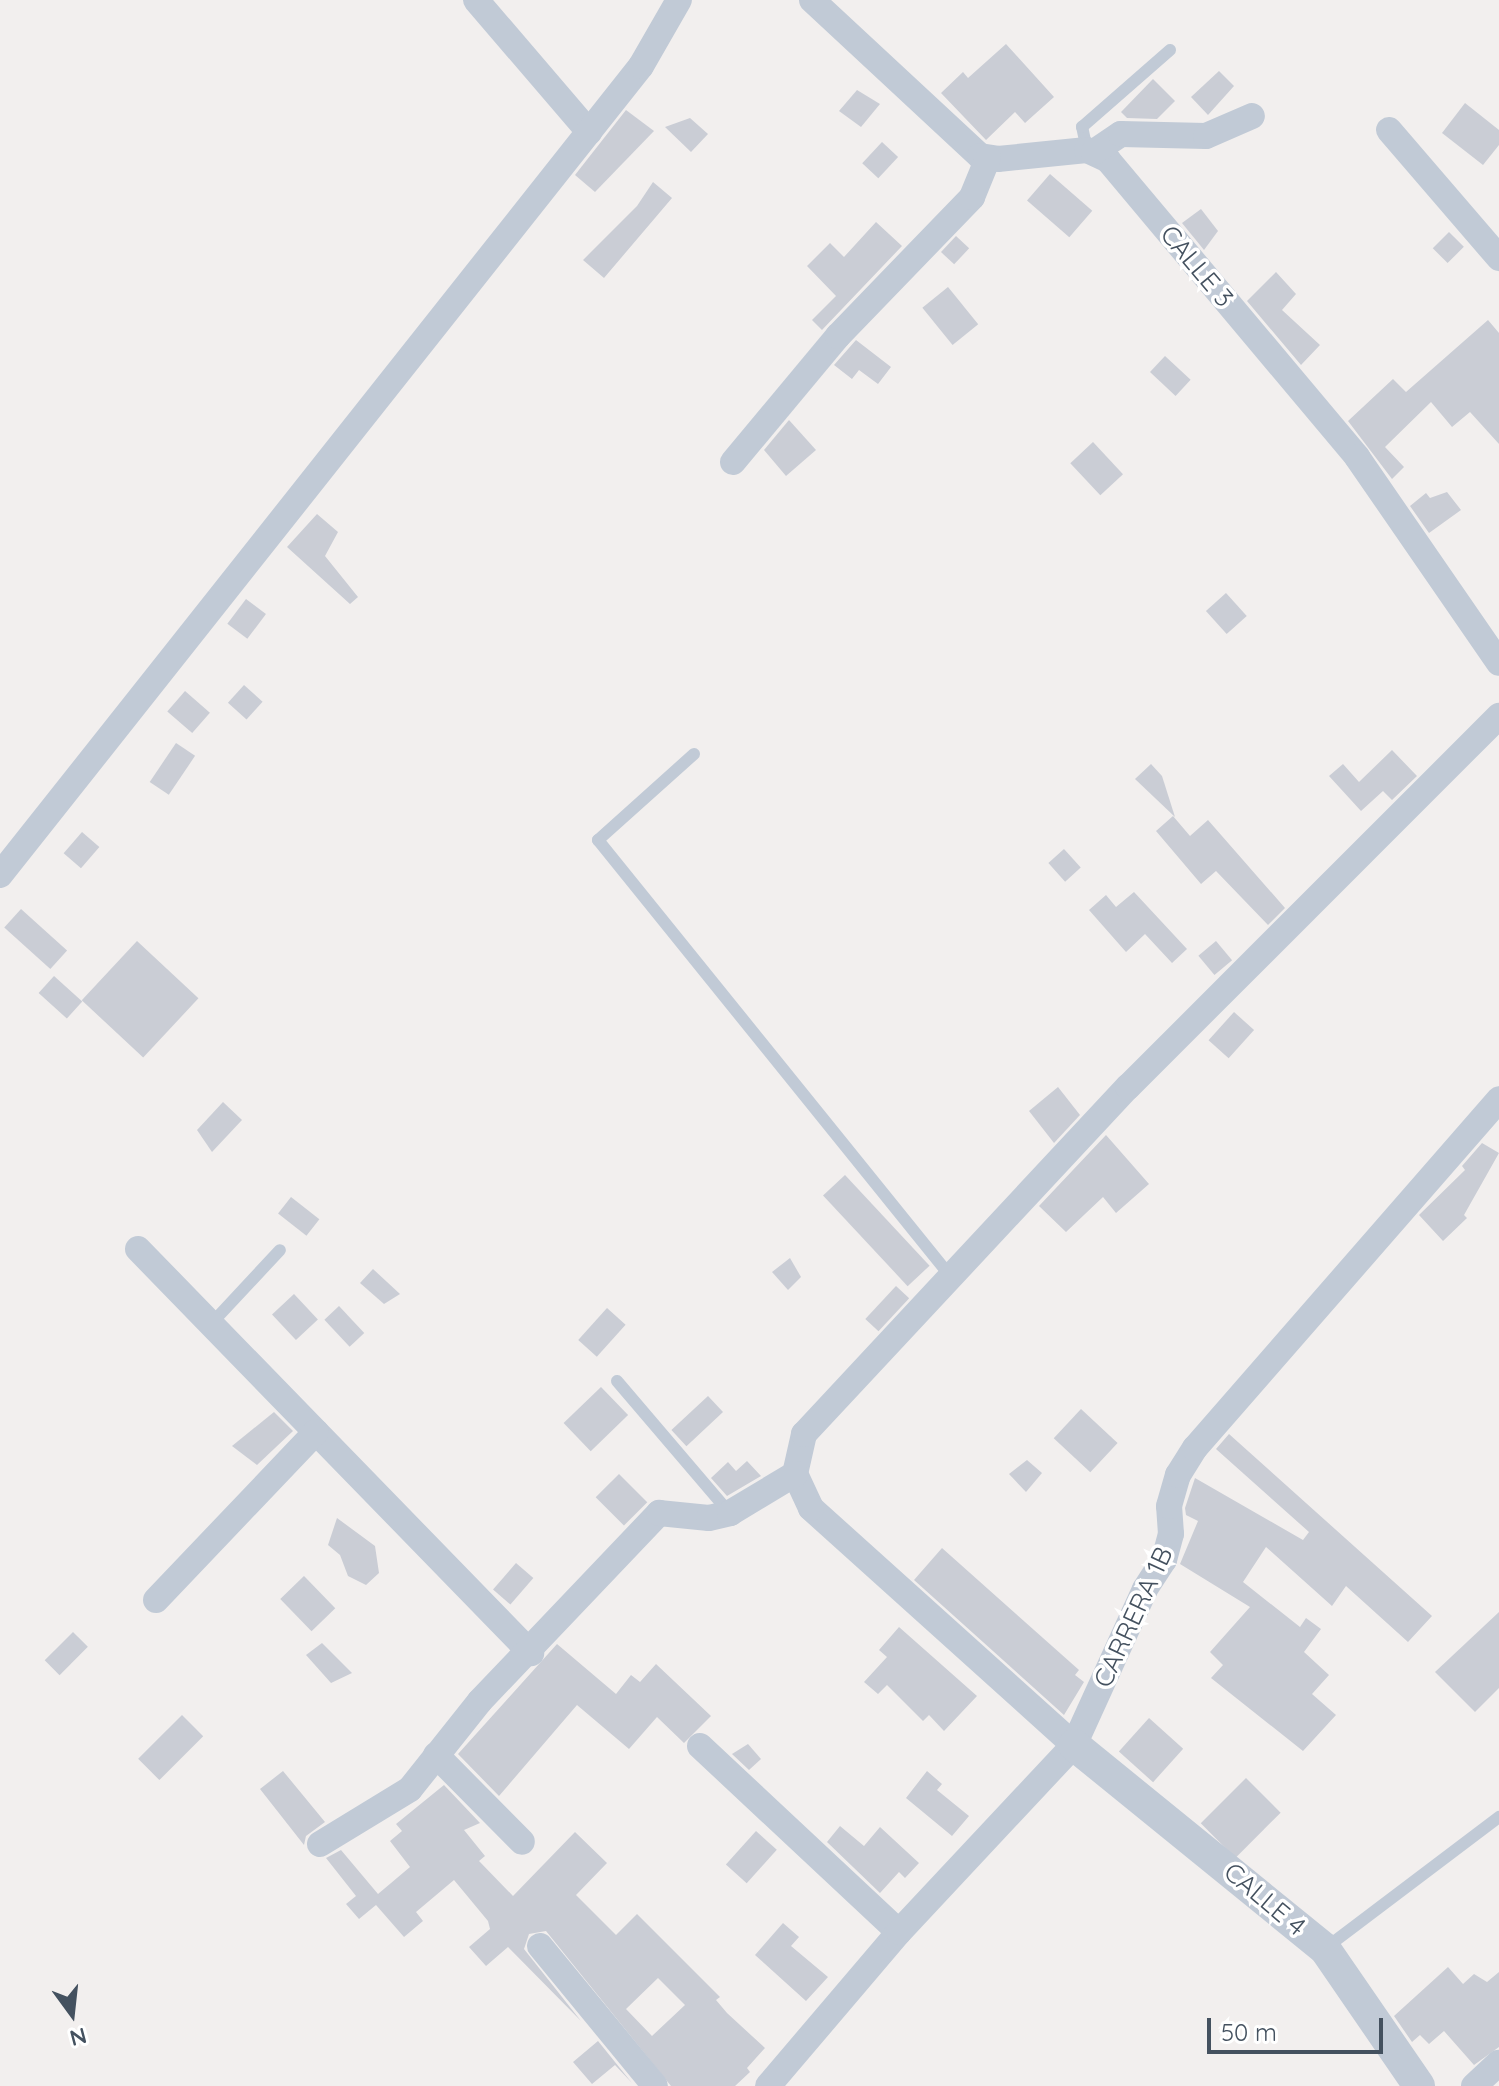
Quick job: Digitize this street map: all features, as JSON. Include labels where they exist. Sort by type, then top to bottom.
[{"type":"street","points":[[476,0],[589,132]]},
{"type":"street","points":[[0,875],[641,66],[679,0]]},
{"type":"street","points":[[812,0],[988,158],[1090,151],[1121,134],[1206,136],[1252,116]]},
{"type":"street","points":[[1389,130],[1499,258]]},
{"type":"street","name":"CALLE 3","points":[[1090,151],[1108,160],[1357,457],[1499,663]]},
{"type":"street","points":[[733,462],[838,336],[972,197],[988,158]]},
{"type":"street","points":[[1074,1745],[811,1508],[795,1474],[804,1434],[1128,1087],[1499,716]]},
{"type":"street","name":"CARRERA 1B","points":[[768,2086],[899,1932],[1074,1745],[1145,1589],[1164,1560],[1171,1534],[1169,1506],[1178,1475],[1195,1448],[1499,1099]]},
{"type":"street","points":[[138,1249],[531,1653]]},
{"type":"street","points":[[156,1600],[316,1432]]},
{"type":"street","points":[[320,1844],[410,1789],[480,1701],[531,1653],[659,1513],[709,1518],[730,1513],[795,1474]]},
{"type":"street","name":"CALLE 4","points":[[1074,1745],[1325,1949],[1419,2086]]},
{"type":"street","points":[[700,1746],[899,1932]]},
{"type":"street","points":[[436,1755],[522,1842]]},
{"type":"street","points":[[540,1946],[655,2086]]},
{"type":"street","points":[[1474,2086],[1499,2063]]},
{"type":"lane","points":[[1090,151],[1082,127],[1170,50]]},
{"type":"lane","points":[[694,754],[598,840],[951,1277]]},
{"type":"lane","points":[[211,1324],[280,1250]]},
{"type":"lane","points":[[617,1381],[730,1513]]},
{"type":"lane","points":[[1325,1949],[1499,1817]]},
{"type":"building","points":[[1006,44],[1054,97],[1025,123],[1015,112],[986,140],[941,93],[963,72],[968,78]]},
{"type":"building","points":[[1219,71],[1234,86],[1208,115],[1191,97]]},
{"type":"building","points":[[1153,79],[1175,101],[1157,119],[1127,118],[1121,112]]},
{"type":"building","points":[[857,90],[880,104],[861,127],[839,111]]},
{"type":"building","points":[[1465,103],[1499,130],[1499,145],[1483,165],[1442,133]]},
{"type":"building","points":[[626,110],[654,131],[595,192],[575,175]]},
{"type":"building","points":[[690,118],[708,134],[691,152],[665,127]]},
{"type":"building","points":[[882,142],[898,157],[878,178],[862,163]]},
{"type":"building","points":[[1050,174],[1092,211],[1069,237],[1027,200]]},
{"type":"building","points":[[653,182],[672,198],[604,278],[583,260],[637,206]]},
{"type":"building","points":[[1201,209],[1218,231],[1204,250],[1182,223]]},
{"type":"building","points":[[876,222],[902,246],[822,330],[812,320],[836,296],[807,266],[830,243],[844,257]]},
{"type":"building","points":[[1449,232],[1464,247],[1448,263],[1433,248]]},
{"type":"building","points":[[956,236],[969,248],[954,264],[941,252]]},
{"type":"building","points":[[1276,272],[1296,294],[1282,310],[1320,345],[1301,365],[1247,301]]},
{"type":"building","points":[[948,287],[978,324],[953,345],[922,308]]},
{"type":"building","points":[[1488,320],[1499,333],[1499,444],[1470,412],[1452,427],[1431,402],[1385,447],[1404,467],[1392,479],[1348,421],[1393,379],[1406,392]]},
{"type":"building","points":[[856,340],[891,367],[878,384],[859,370],[852,379],[834,365]]},
{"type":"building","points":[[1165,356],[1191,380],[1176,396],[1150,372]]},
{"type":"building","points":[[789,420],[816,450],[786,476],[764,450]]},
{"type":"building","points":[[1093,442],[1123,474],[1100,495],[1070,463]]},
{"type":"building","points":[[1447,492],[1461,510],[1429,533],[1410,506],[1426,493],[1430,498]]},
{"type":"building","points":[[317,514],[338,532],[325,556],[358,597],[350,604],[287,547]]},
{"type":"building","points":[[1226,593],[1247,616],[1227,634],[1206,611]]},
{"type":"building","points":[[246,599],[266,614],[247,639],[227,624]]},
{"type":"building","points":[[244,685],[263,702],[247,720],[228,703]]},
{"type":"building","points":[[185,691],[210,713],[192,733],[167,711]]},
{"type":"building","points":[[176,743],[195,756],[169,795],[150,782]]},
{"type":"building","points":[[1392,750],[1417,776],[1392,800],[1383,791],[1361,811],[1329,776],[1343,764],[1359,782]]},
{"type":"building","points":[[1151,764],[1162,776],[1175,817],[1135,779]]},
{"type":"building","points":[[1173,816],[1190,836],[1208,820],[1285,908],[1268,925],[1216,871],[1201,884],[1156,831]]},
{"type":"building","points":[[82,832],[99,847],[81,868],[64,853]]},
{"type":"building","points":[[1064,849],[1081,868],[1065,882],[1048,863]]},
{"type":"building","points":[[1134,892],[1187,949],[1172,963],[1145,934],[1126,952],[1089,910],[1106,895],[1116,907]]},
{"type":"building","points":[[21,909],[67,950],[50,969],[4,928]]},
{"type":"building","points":[[137,941],[198,998],[143,1058],[82,1000]]},
{"type":"building","points":[[1216,941],[1232,960],[1214,975],[1198,956]]},
{"type":"building","points":[[54,976],[82,1001],[67,1019],[39,993]]},
{"type":"building","points":[[1234,1012],[1254,1030],[1229,1058],[1209,1040]]},
{"type":"building","points":[[1058,1087],[1080,1115],[1054,1143],[1029,1111]]},
{"type":"building","points":[[223,1102],[242,1120],[212,1152],[197,1130]]},
{"type":"building","points":[[1106,1135],[1149,1184],[1116,1213],[1103,1197],[1066,1232],[1039,1206]]},
{"type":"building","points":[[1482,1143],[1499,1153],[1464,1215],[1467,1218],[1443,1241],[1419,1215],[1465,1170],[1462,1166]]},
{"type":"building","points":[[845,1175],[930,1266],[908,1286],[823,1195]]},
{"type":"building","points":[[291,1197],[319,1219],[306,1236],[278,1214]]},
{"type":"building","points":[[790,1258],[801,1277],[788,1290],[772,1272]]},
{"type":"building","points":[[373,1269],[400,1294],[384,1304],[360,1283]]},
{"type":"building","points":[[896,1286],[909,1298],[878,1331],[865,1319]]},
{"type":"building","points":[[294,1294],[318,1320],[296,1340],[272,1314]]},
{"type":"building","points":[[339,1306],[364,1333],[350,1347],[324,1320]]},
{"type":"building","points":[[607,1308],[626,1325],[597,1357],[578,1340]]},
{"type":"building","points":[[601,1387],[628,1415],[591,1451],[564,1423]]},
{"type":"building","points":[[708,1396],[723,1412],[686,1446],[671,1430]]},
{"type":"building","points":[[1081,1409],[1118,1443],[1090,1472],[1054,1438]]},
{"type":"building","points":[[274,1412],[293,1431],[257,1465],[232,1446]]},
{"type":"building","points":[[1229,1434],[1432,1616],[1408,1642],[1346,1586],[1332,1606],[1266,1547],[1243,1582],[1300,1627],[1306,1618],[1321,1629],[1304,1652],[1329,1675],[1312,1694],[1336,1715],[1303,1751],[1211,1678],[1223,1665],[1210,1652],[1250,1607],[1180,1564],[1198,1521],[1186,1515],[1185,1508],[1195,1478],[1303,1540],[1309,1532],[1216,1449]]},
{"type":"building","points":[[1027,1460],[1042,1473],[1026,1492],[1009,1474]]},
{"type":"building","points":[[747,1461],[761,1476],[727,1496],[711,1478],[728,1462],[736,1471]]},
{"type":"building","points":[[619,1474],[647,1502],[624,1526],[596,1497]]},
{"type":"building","points":[[337,1518],[375,1546],[379,1573],[366,1585],[348,1576],[340,1555],[328,1545]]},
{"type":"building","points":[[942,1548],[1079,1670],[1075,1675],[1084,1682],[1064,1715],[914,1580]]},
{"type":"building","points":[[516,1563],[533,1578],[510,1605],[493,1589]]},
{"type":"building","points":[[304,1576],[335,1608],[312,1631],[280,1599]]},
{"type":"building","points":[[1499,1612],[1499,1688],[1475,1712],[1435,1672]]},
{"type":"building","points":[[899,1627],[977,1696],[944,1731],[929,1715],[923,1721],[887,1685],[878,1694],[864,1682],[887,1657],[879,1650]]},
{"type":"building","points":[[73,1632],[88,1647],[60,1675],[45,1660]]},
{"type":"building","points":[[322,1643],[352,1673],[331,1683],[306,1655]]},
{"type":"building","points":[[557,1644],[616,1694],[631,1675],[640,1682],[656,1664],[711,1716],[684,1743],[657,1717],[629,1749],[577,1705],[499,1796],[458,1754]]},
{"type":"building","points":[[182,1715],[203,1736],[159,1780],[138,1759]]},
{"type":"building","points":[[1149,1718],[1183,1749],[1153,1782],[1119,1751]]},
{"type":"building","points":[[748,1744],[761,1759],[749,1770],[732,1754]]},
{"type":"building","points":[[283,1771],[325,1822],[306,1836],[304,1845],[260,1789]]},
{"type":"building","points":[[927,1771],[942,1784],[937,1790],[969,1816],[952,1836],[906,1798]]},
{"type":"building","points":[[1246,1778],[1281,1813],[1235,1858],[1201,1823]]},
{"type":"building","points":[[444,1785],[480,1823],[464,1830],[485,1856],[479,1861],[513,1896],[575,1832],[607,1863],[576,1895],[616,1935],[637,1914],[720,1997],[716,2000],[727,2013],[765,2048],[747,2068],[750,2072],[735,2086],[671,2086],[546,1931],[529,1934],[524,1949],[581,2021],[508,1947],[486,1966],[469,1947],[490,1929],[488,1921],[454,1880],[416,1912],[423,1921],[404,1937],[376,1905],[359,1919],[346,1904],[356,1896],[326,1858],[341,1850],[378,1894],[410,1867],[390,1841],[402,1831],[396,1824]],"holes":[[[658,1978],[685,2005],[652,2036],[626,2009]]]},
{"type":"building","points":[[840,1826],[864,1846],[880,1827],[919,1863],[905,1878],[899,1872],[880,1893],[827,1842]]},
{"type":"building","points":[[756,1831],[777,1850],[747,1883],[726,1864]]},
{"type":"building","points":[[783,1923],[799,1937],[791,1946],[828,1977],[806,2001],[755,1955]]},
{"type":"building","points":[[1448,1967],[1463,1984],[1474,1974],[1487,1982],[1499,1972],[1499,2047],[1474,2065],[1444,2031],[1429,2044],[1420,2035],[1412,2042],[1394,2016]]},
{"type":"building","points":[[598,2041],[632,2083],[615,2065],[592,2084],[573,2062]]}]
